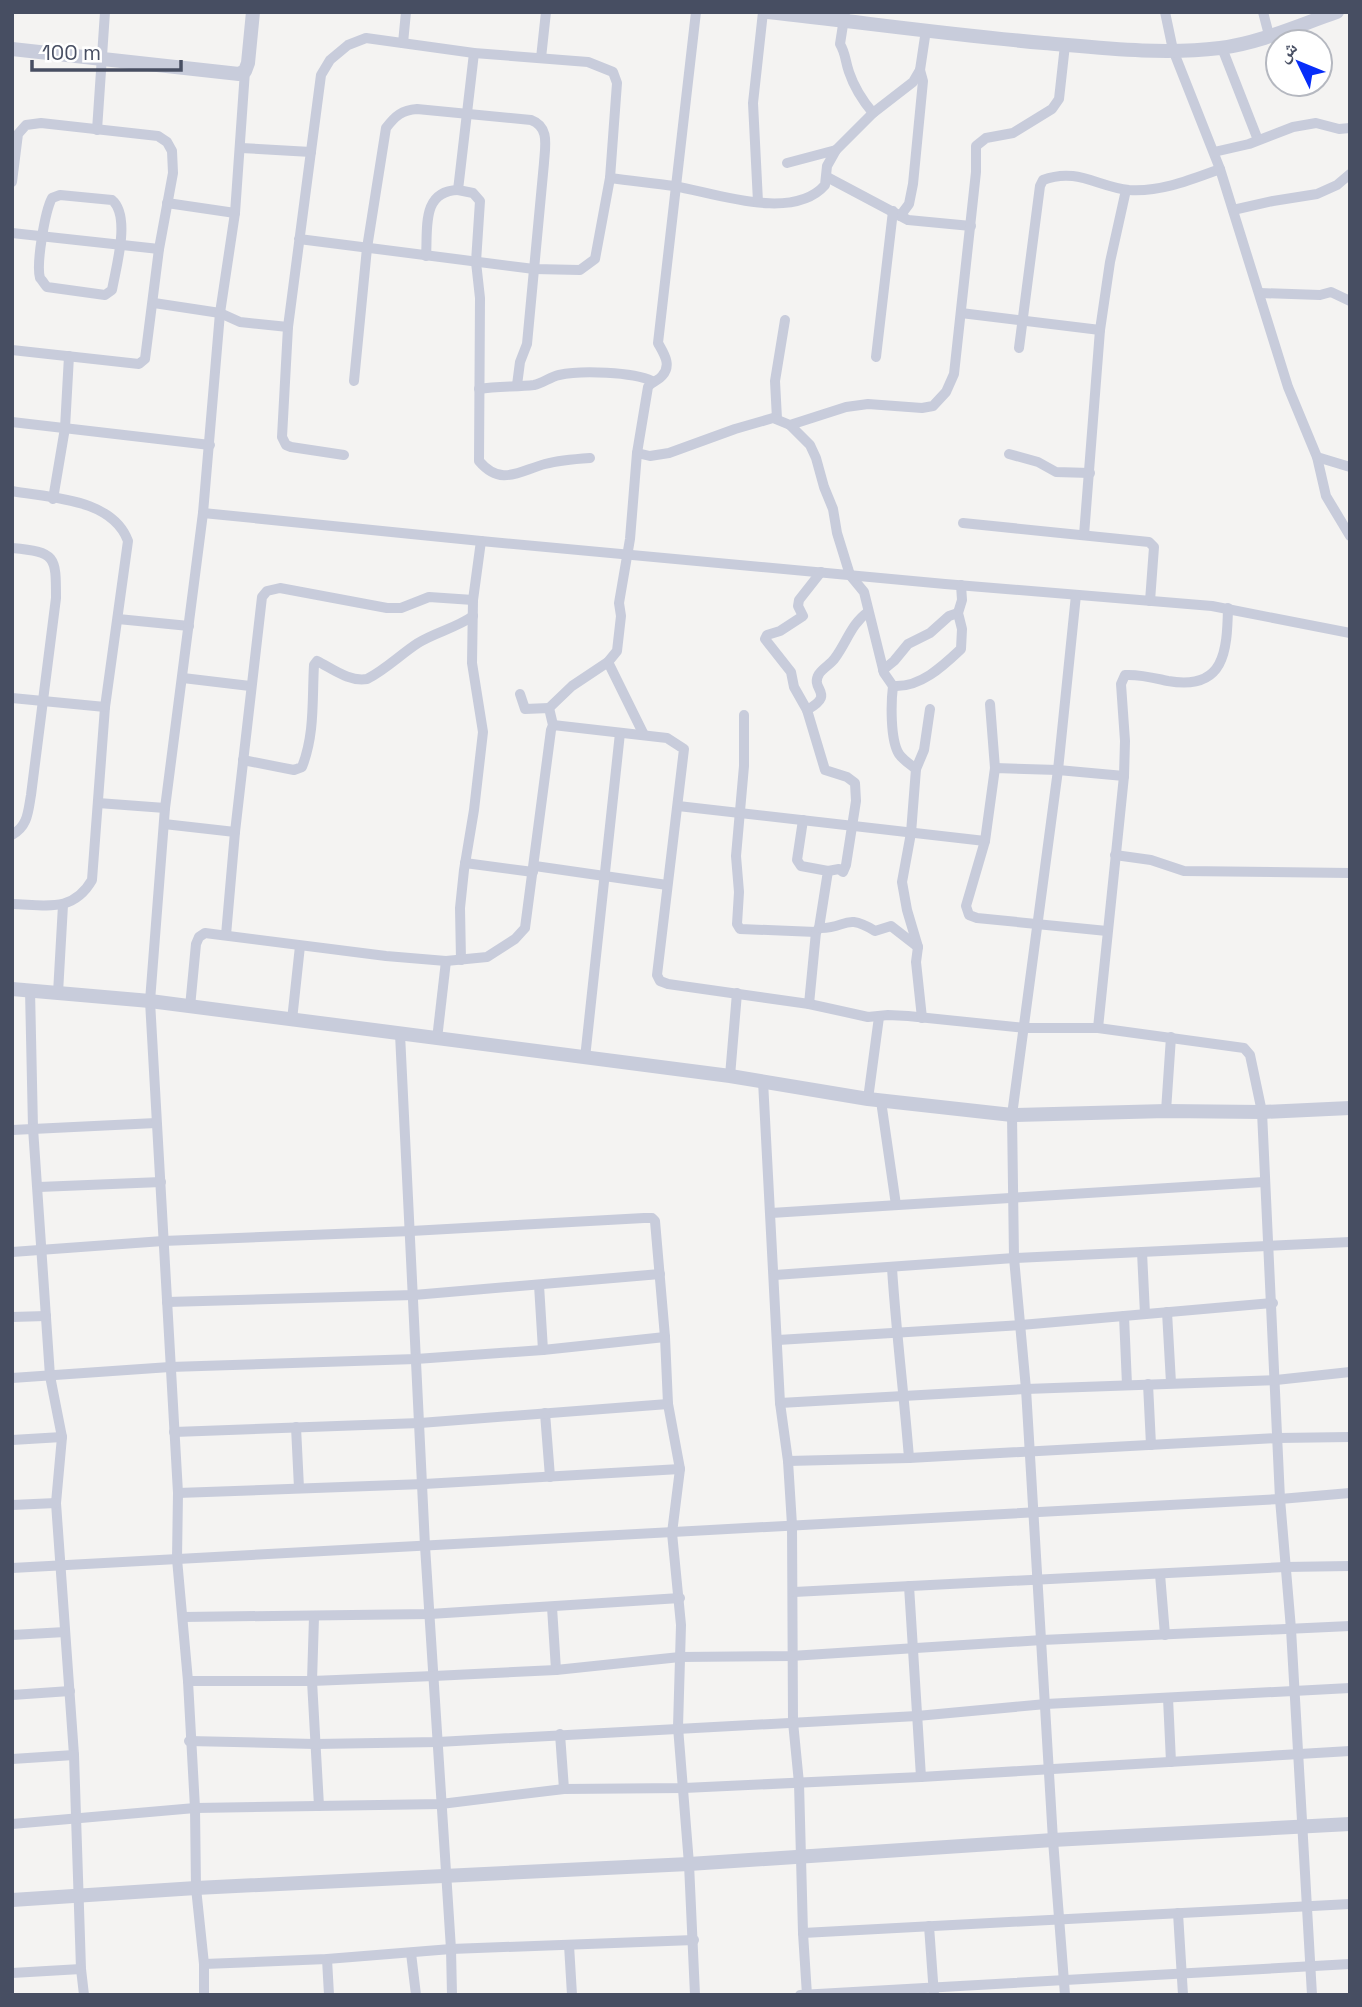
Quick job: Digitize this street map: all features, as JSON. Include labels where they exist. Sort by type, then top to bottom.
[{"type":"street","points":[[97,130],[105,12]]},
{"type":"street","points":[[204,1995],[204,1964],[196,1888],[188,1681],[177,1559],[178,1493],[150,1001],[164,808],[203,513],[220,313],[235,213],[245,71],[253,12]]},
{"type":"street","points":[[403,43],[406,12]]},
{"type":"street","points":[[541,58],[546,12]]},
{"type":"street","points":[[520,694],[525,709],[549,708],[572,685],[608,662],[619,645],[619,603],[633,512],[637,453],[648,387],[652,381],[661,378],[667,368],[667,360],[658,343],[696,12]]},
{"type":"street","points":[[758,202],[753,103],[763,12]]},
{"type":"street","points":[[768,12],[844,16],[926,30],[1065,45],[1173,50],[1222,48],[1264,36]]},
{"type":"street","points":[[1165,12],[1173,50],[1220,169],[1289,387],[1317,457],[1326,496],[1350,536]]},
{"type":"street","points":[[1290,28],[1337,12]]},
{"type":"street","points":[[844,16],[840,44],[846,54],[850,75],[861,98],[873,113]]},
{"type":"street","points":[[876,357],[896,214],[909,204],[913,184],[923,81],[920,69],[926,30]]},
{"type":"street","points":[[299,239],[534,269],[580,270],[595,259],[610,178],[617,83],[613,72],[588,62],[474,53],[366,38],[348,45],[330,60],[321,75],[299,239],[288,327],[282,437],[286,445],[291,447],[344,455]]},
{"type":"street","points":[[790,425],[846,407],[868,404],[922,408],[933,406],[946,392],[954,374],[971,226],[976,146],[986,138],[1013,133],[1052,109],[1059,99],[1065,45]]},
{"type":"street","points":[[1222,48],[1258,140]]},
{"type":"street","points":[[12,49],[239,74],[245,71]]},
{"type":"street","points":[[458,190],[474,53]]},
{"type":"street","points":[[610,178],[758,202],[787,202],[813,196],[825,186],[827,166],[836,150],[873,113],[912,82],[920,69]]},
{"type":"street","points":[[354,381],[367,248],[386,128],[396,116],[408,110],[531,120],[539,123],[544,130],[546,138],[527,344],[520,362],[517,385]]},
{"type":"street","points":[[1213,152],[1293,127],[1316,123],[1339,129],[1350,128]]},
{"type":"street","points":[[12,182],[18,134],[26,125],[41,124],[158,136],[167,142],[173,151],[173,173],[159,249],[145,359],[139,364],[12,350]]},
{"type":"street","points":[[241,148],[311,152]]},
{"type":"street","points":[[787,163],[836,150]]},
{"type":"street","points":[[1019,348],[1040,186],[1043,180],[1066,175],[1126,190],[1165,188],[1220,169]]},
{"type":"street","points":[[1233,210],[1317,194],[1336,185],[1350,174]]},
{"type":"street","points":[[827,177],[916,222],[971,226]]},
{"type":"street","points":[[426,256],[433,199],[442,192],[458,190],[473,193],[480,201],[476,262],[480,298],[479,461],[490,473],[508,476],[525,473],[543,465],[590,458]]},
{"type":"street","points":[[1084,535],[1100,330],[1110,262],[1126,190]]},
{"type":"street","points":[[60,195],[85,196],[116,203],[122,219],[112,290],[105,295],[47,287],[40,279],[43,236],[47,206],[51,198],[60,195]]},
{"type":"street","points":[[167,203],[235,213]]},
{"type":"street","points":[[12,233],[159,249]]},
{"type":"street","points":[[1260,293],[1320,295],[1331,292],[1350,301]]},
{"type":"street","points":[[154,303],[220,313],[240,322],[288,327]]},
{"type":"street","points":[[961,313],[1100,330]]},
{"type":"street","points":[[777,419],[775,381],[785,320]]},
{"type":"street","points":[[53,499],[65,428],[69,356]]},
{"type":"street","points":[[479,389],[540,384],[551,377],[575,372],[594,372],[652,381]]},
{"type":"street","points":[[637,453],[650,456],[669,453],[761,420],[777,419],[790,425],[810,445],[816,458],[850,575],[864,592],[883,670],[893,686],[903,687],[925,678],[961,649],[962,629],[958,613],[962,600],[961,585]]},
{"type":"street","points":[[12,422],[210,445]]},
{"type":"street","points":[[1009,454],[1038,462],[1056,472],[1090,473]]},
{"type":"street","points":[[1317,457],[1350,467]]},
{"type":"street","points":[[12,491],[82,504],[104,513],[123,528],[128,541],[106,707],[92,880],[78,898],[63,905],[12,904]]},
{"type":"street","points":[[203,513],[481,541],[1228,608],[1350,633]]},
{"type":"street","points":[[962,523],[1152,544],[1154,547],[1150,601]]},
{"type":"street","points":[[461,960],[460,908],[484,732],[472,663],[473,600],[481,541]]},
{"type":"street","points":[[12,548],[42,552],[54,562],[56,569],[56,598],[26,820],[23,827],[12,835]]},
{"type":"street","points":[[803,820],[797,860],[801,866],[828,871],[839,869],[843,872],[856,801],[855,783],[847,776],[825,770],[807,710],[794,687],[791,672],[765,639],[767,635],[780,631],[803,615],[798,603],[821,572]]},
{"type":"street","points":[[226,935],[250,686],[260,603],[267,591],[280,588],[401,608],[420,598],[429,597],[473,600]]},
{"type":"street","points":[[1066,1995],[1053,1840],[1026,1388],[1014,1258],[1012,1115],[1058,770],[1076,595]]},
{"type":"street","points":[[1098,1028],[1124,776],[1125,741],[1121,684],[1125,675],[1140,675],[1172,682],[1208,677],[1215,671],[1227,642],[1228,608]]},
{"type":"street","points":[[807,710],[820,702],[822,696],[817,676],[834,659],[856,622],[868,612]]},
{"type":"street","points":[[883,670],[894,662],[908,644],[930,633],[949,616],[958,613]]},
{"type":"street","points":[[243,760],[294,769],[302,767],[310,739],[314,665],[317,662],[342,674],[361,680],[367,679],[417,644],[437,632],[453,628],[473,615]]},
{"type":"street","points":[[118,619],[190,626]]},
{"type":"street","points":[[608,662],[644,735]]},
{"type":"street","points":[[183,678],[250,686]]},
{"type":"street","points":[[893,686],[891,700],[894,740],[899,754],[916,769]]},
{"type":"street","points":[[12,698],[106,707]]},
{"type":"street","points":[[990,704],[995,768],[985,841],[968,894],[966,906],[969,915],[1107,932]]},
{"type":"street","points":[[190,1007],[196,944],[199,937],[205,933],[446,961],[487,957],[520,935],[525,928],[553,726],[549,708]]},
{"type":"street","points":[[922,1018],[916,962],[918,947],[902,882],[911,833],[916,769],[924,750],[930,709]]},
{"type":"street","points":[[744,715],[744,766],[736,856],[739,892],[737,923],[740,929],[833,929],[844,921],[858,921],[875,931],[891,926],[918,947]]},
{"type":"street","points":[[553,726],[667,738],[684,749],[657,975],[660,981],[808,1004],[868,1017],[888,1015],[1025,1028],[1098,1028],[1244,1048],[1252,1065],[1262,1112],[1273,1303],[1280,1499],[1291,1629],[1312,1995]]},
{"type":"street","points":[[585,1058],[620,733]]},
{"type":"street","points":[[995,768],[1124,776]]},
{"type":"street","points":[[98,803],[164,808]]},
{"type":"street","points":[[678,806],[985,841]]},
{"type":"street","points":[[164,824],[234,832]]},
{"type":"street","points":[[1115,855],[1151,860],[1184,871],[1350,873]]},
{"type":"street","points":[[465,863],[667,885]]},
{"type":"street","points":[[808,1004],[817,930],[828,871]]},
{"type":"street","points":[[58,993],[63,905]]},
{"type":"street","points":[[292,1020],[300,946]]},
{"type":"street","points":[[437,1039],[446,961]]},
{"type":"street","points":[[12,989],[150,1001],[730,1076],[875,1100],[1012,1115],[1166,1111],[1262,1112],[1350,1108]]},
{"type":"street","points":[[30,990],[33,1128],[50,1376],[62,1437],[56,1503],[74,1755],[81,1969],[85,1995]]},
{"type":"street","points":[[730,1076],[737,993]]},
{"type":"street","points":[[879,1017],[875,1100],[895,1205]]},
{"type":"street","points":[[401,1034],[425,1546],[452,1995]]},
{"type":"street","points":[[1166,1111],[1171,1037]]},
{"type":"street","points":[[763,1081],[780,1403],[788,1461],[792,1525],[793,1722],[799,1783],[807,1995]]},
{"type":"street","points":[[12,1130],[156,1124]]},
{"type":"street","points":[[39,1187],[161,1182]]},
{"type":"street","points":[[771,1213],[1264,1182]]},
{"type":"street","points":[[12,1252],[163,1241],[652,1218],[657,1227],[668,1404],[680,1469],[672,1533],[680,1598],[678,1727],[694,1940],[695,1995]]},
{"type":"street","points":[[775,1275],[1014,1258],[1350,1242]]},
{"type":"street","points":[[1142,1252],[1145,1314]]},
{"type":"street","points":[[892,1268],[909,1458]]},
{"type":"street","points":[[167,1302],[414,1295],[660,1274]]},
{"type":"street","points":[[539,1284],[543,1350]]},
{"type":"street","points":[[778,1340],[1021,1325],[1273,1303]]},
{"type":"street","points":[[1167,1312],[1171,1383]]},
{"type":"street","points":[[1124,1316],[1127,1385]]},
{"type":"street","points":[[12,1317],[46,1317]]},
{"type":"street","points":[[12,1378],[170,1367],[416,1359],[543,1350],[665,1337]]},
{"type":"street","points":[[780,1403],[1026,1388],[1276,1380],[1350,1372]]},
{"type":"street","points":[[1148,1384],[1151,1444]]},
{"type":"street","points":[[174,1432],[421,1423],[668,1404]]},
{"type":"street","points":[[545,1413],[550,1477]]},
{"type":"street","points":[[296,1427],[299,1488]]},
{"type":"street","points":[[12,1440],[62,1437]]},
{"type":"street","points":[[788,1461],[909,1458],[1151,1444],[1350,1437]]},
{"type":"street","points":[[178,1493],[424,1484],[680,1469]]},
{"type":"street","points":[[12,1568],[1350,1493]]},
{"type":"street","points":[[12,1505],[56,1503]]},
{"type":"street","points":[[794,1591],[1350,1566]]},
{"type":"street","points":[[1160,1574],[1165,1634]]},
{"type":"street","points":[[909,1586],[920,1777]]},
{"type":"street","points":[[183,1617],[430,1614],[680,1598]]},
{"type":"street","points":[[552,1607],[556,1670]]},
{"type":"street","points":[[314,1616],[312,1681],[319,1806]]},
{"type":"street","points":[[188,1681],[312,1681],[434,1676],[556,1670],[680,1657],[791,1656],[1042,1640],[1350,1626]]},
{"type":"street","points":[[12,1635],[65,1632]]},
{"type":"street","points":[[189,1741],[314,1744],[438,1742],[917,1716],[1046,1704],[1350,1688]]},
{"type":"street","points":[[12,1695],[70,1691]]},
{"type":"street","points":[[1168,1698],[1171,1762]]},
{"type":"street","points":[[559,1734],[564,1789]]},
{"type":"street","points":[[12,1824],[194,1808],[441,1804],[564,1789],[799,1783],[1350,1751]]},
{"type":"street","points":[[12,1759],[74,1755]]},
{"type":"street","points":[[12,1900],[196,1888],[689,1864],[1350,1824]]},
{"type":"street","points":[[803,1933],[1350,1904]]},
{"type":"street","points":[[1178,1913],[1183,1995]]},
{"type":"street","points":[[929,1926],[934,1992]]},
{"type":"street","points":[[204,1964],[327,1959],[451,1949],[694,1940]]},
{"type":"street","points":[[569,1945],[572,1995]]},
{"type":"street","points":[[411,1953],[416,1995]]},
{"type":"street","points":[[327,1959],[329,1995]]},
{"type":"street","points":[[800,1995],[934,1992],[1065,1980],[1350,1964]]},
{"type":"street","points":[[12,1973],[81,1969]]}]
